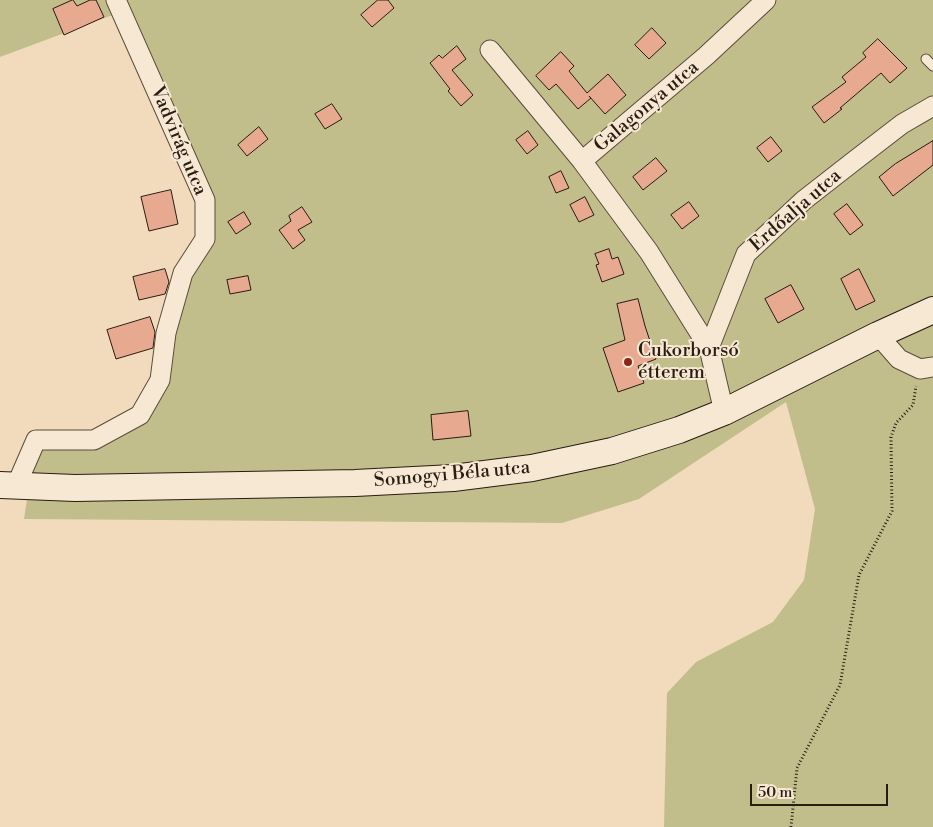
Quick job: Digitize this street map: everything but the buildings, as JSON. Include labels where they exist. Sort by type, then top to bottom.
[{"type":"main road","name":"Somogyi Béla utca","points":[[8,485],[75,488],[355,483],[453,478],[532,468],[612,451],[679,430],[724,412],[878,335],[933,310]]},
{"type":"street","name":"Vadvirág utca","points":[[8,485],[36,440],[94,440],[140,415],[160,380],[166,333],[183,273],[205,239],[205,200],[116,0]]},
{"type":"street","name":"Galagonya utca","points":[[709,348],[649,252],[582,161],[706,56],[766,0]]},
{"type":"street","points":[[490,50],[582,161]]},
{"type":"street","name":"Erdőalja utca","points":[[709,348],[746,254],[804,200],[902,124],[933,106]]},
{"type":"street","points":[[878,335],[899,359],[926,368]]},
{"type":"street","points":[[709,348],[724,412]]},
{"type":"lane","points":[[926,59],[933,66]]},
{"type":"path","points":[[791,827],[797,768],[840,685],[859,575],[892,511],[890,438],[896,423],[913,405],[926,368]]},
{"type":"shaded area","points":[[0,0],[933,0],[933,827],[664,827],[667,693],[696,662],[773,622],[804,580],[815,509],[786,402],[639,499],[562,523],[24,519],[36,440],[94,440],[140,415],[166,333],[205,239],[205,200],[121,12],[0,57]]},
{"type":"place","name":"Cukorborsó étterem","points":[[628,362]]}]
